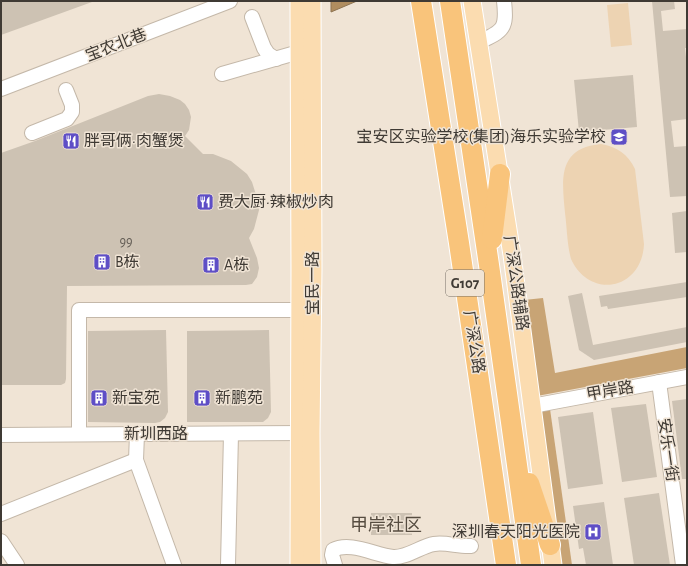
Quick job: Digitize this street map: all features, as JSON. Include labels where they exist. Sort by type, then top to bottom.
[{"type":"highway","name":"广深公路","points":[[421,1],[461,258],[505,564]]},
{"type":"highway","name":"广深公路","points":[[450,1],[532,565]]},
{"type":"highway","points":[[489,265],[500,174]]},
{"type":"highway","points":[[514,439],[550,545]]},
{"type":"main road","name":"宝民一路","points":[[299,1],[300,310],[312,565]]},
{"type":"main road","name":"宝民一路","points":[[299,565],[313,269],[312,1]]},
{"type":"main road","name":"广深公路辅路","points":[[472,1],[512,255],[550,545],[554,565]]},
{"type":"street","name":"宝农北巷","points":[[1,88],[229,1]]},
{"type":"street","points":[[478,42],[494,35],[505,24],[506,16],[504,1]]},
{"type":"street","points":[[252,17],[264,48],[268,54],[276,59]]},
{"type":"street","points":[[222,74],[299,52]]},
{"type":"street","points":[[32,133],[67,119],[72,112],[72,105],[66,90]]},
{"type":"street","points":[[79,434],[79,310],[300,310]]},
{"type":"street","name":"甲岸路","points":[[532,406],[687,377]]},
{"type":"street","name":"安乐一街","points":[[659,382],[683,565]]},
{"type":"street","name":"新圳西路","points":[[1,435],[306,433]]},
{"type":"street","points":[[137,434],[136,460],[174,565]]},
{"type":"street","points":[[228,565],[231,434]]},
{"type":"street","points":[[1,514],[136,460]]},
{"type":"street","points":[[1,541],[17,565]]},
{"type":"street","points":[[335,565],[332,555],[333,550],[336,549],[352,548],[393,557],[407,554],[419,548],[435,544],[471,546]]},
{"type":"shaded area","points":[[331,1],[357,1],[331,12]]},
{"type":"shaded area","points":[[628,3],[632,45],[611,47],[607,5]]},
{"type":"shaded area","points":[[601,144],[617,149],[629,159],[635,169],[644,244],[641,260],[634,272],[625,280],[614,284],[602,284],[590,280],[580,272],[571,259],[565,213],[563,178],[569,159],[576,152],[587,147]]},
{"type":"shaded area","points":[[543,298],[555,373],[687,347],[687,368],[537,396],[524,300]]},
{"type":"shaded area","points":[[550,409],[572,565],[561,565],[539,411]]},
{"type":"building","points":[[1,1],[92,1],[92,2],[1,35]]},
{"type":"building","points":[[652,1],[674,1],[675,9],[661,11],[663,31],[687,29],[687,48],[685,48],[687,66],[687,119],[671,121],[674,147],[687,146],[687,196],[670,197]]},
{"type":"building","points":[[633,75],[637,127],[579,132],[574,80]]},
{"type":"building","points":[[159,94],[170,96],[185,104],[191,117],[189,130],[185,136],[203,154],[213,154],[231,161],[247,174],[252,182],[258,201],[259,210],[254,229],[249,238],[257,258],[259,268],[257,277],[252,284],[246,285],[67,286],[65,383],[61,385],[1,385],[1,153],[148,96]]},
{"type":"building","points":[[687,211],[687,252],[675,253],[672,213]]},
{"type":"building","points":[[687,282],[687,297],[608,309],[607,306],[601,307],[599,296]]},
{"type":"building","points":[[582,293],[593,345],[687,327],[687,342],[594,360],[579,350],[568,296]]},
{"type":"building","points":[[166,330],[168,412],[165,418],[160,422],[155,423],[88,422],[88,331]]},
{"type":"building","points":[[269,330],[271,412],[268,418],[263,422],[187,422],[187,331]]},
{"type":"building","points":[[687,399],[687,479],[682,479],[672,401]]},
{"type":"building","points":[[646,404],[657,477],[622,482],[611,408]]},
{"type":"building","points":[[593,412],[603,484],[568,489],[558,417]]},
{"type":"building","points":[[659,493],[670,565],[634,565],[624,498]]},
{"type":"building","name":"深圳春天阳光医院","points":[[604,502],[613,565],[586,565],[583,548],[579,549],[573,506]]},
{"type":"building","points":[[371,513],[412,513],[412,535],[371,535]]},
{"type":"place","name":"宝安区实验学校(集团)海乐实验学校","points":[[619,137]]},
{"type":"place","name":"胖哥俩·肉蟹煲","points":[[71,141]]},
{"type":"place","name":"费大厨·辣椒炒肉","points":[[205,202]]},
{"type":"place","name":"B栋","points":[[102,262]]},
{"type":"place","name":"A栋","points":[[211,265]]},
{"type":"place","name":"新宝苑","points":[[99,398]]},
{"type":"place","name":"新鹏苑","points":[[202,398]]},
{"type":"place","name":"深圳春天阳光医院","points":[[593,532]]},
{"type":"district","name":"甲岸社区","points":[[386,526]]}]
